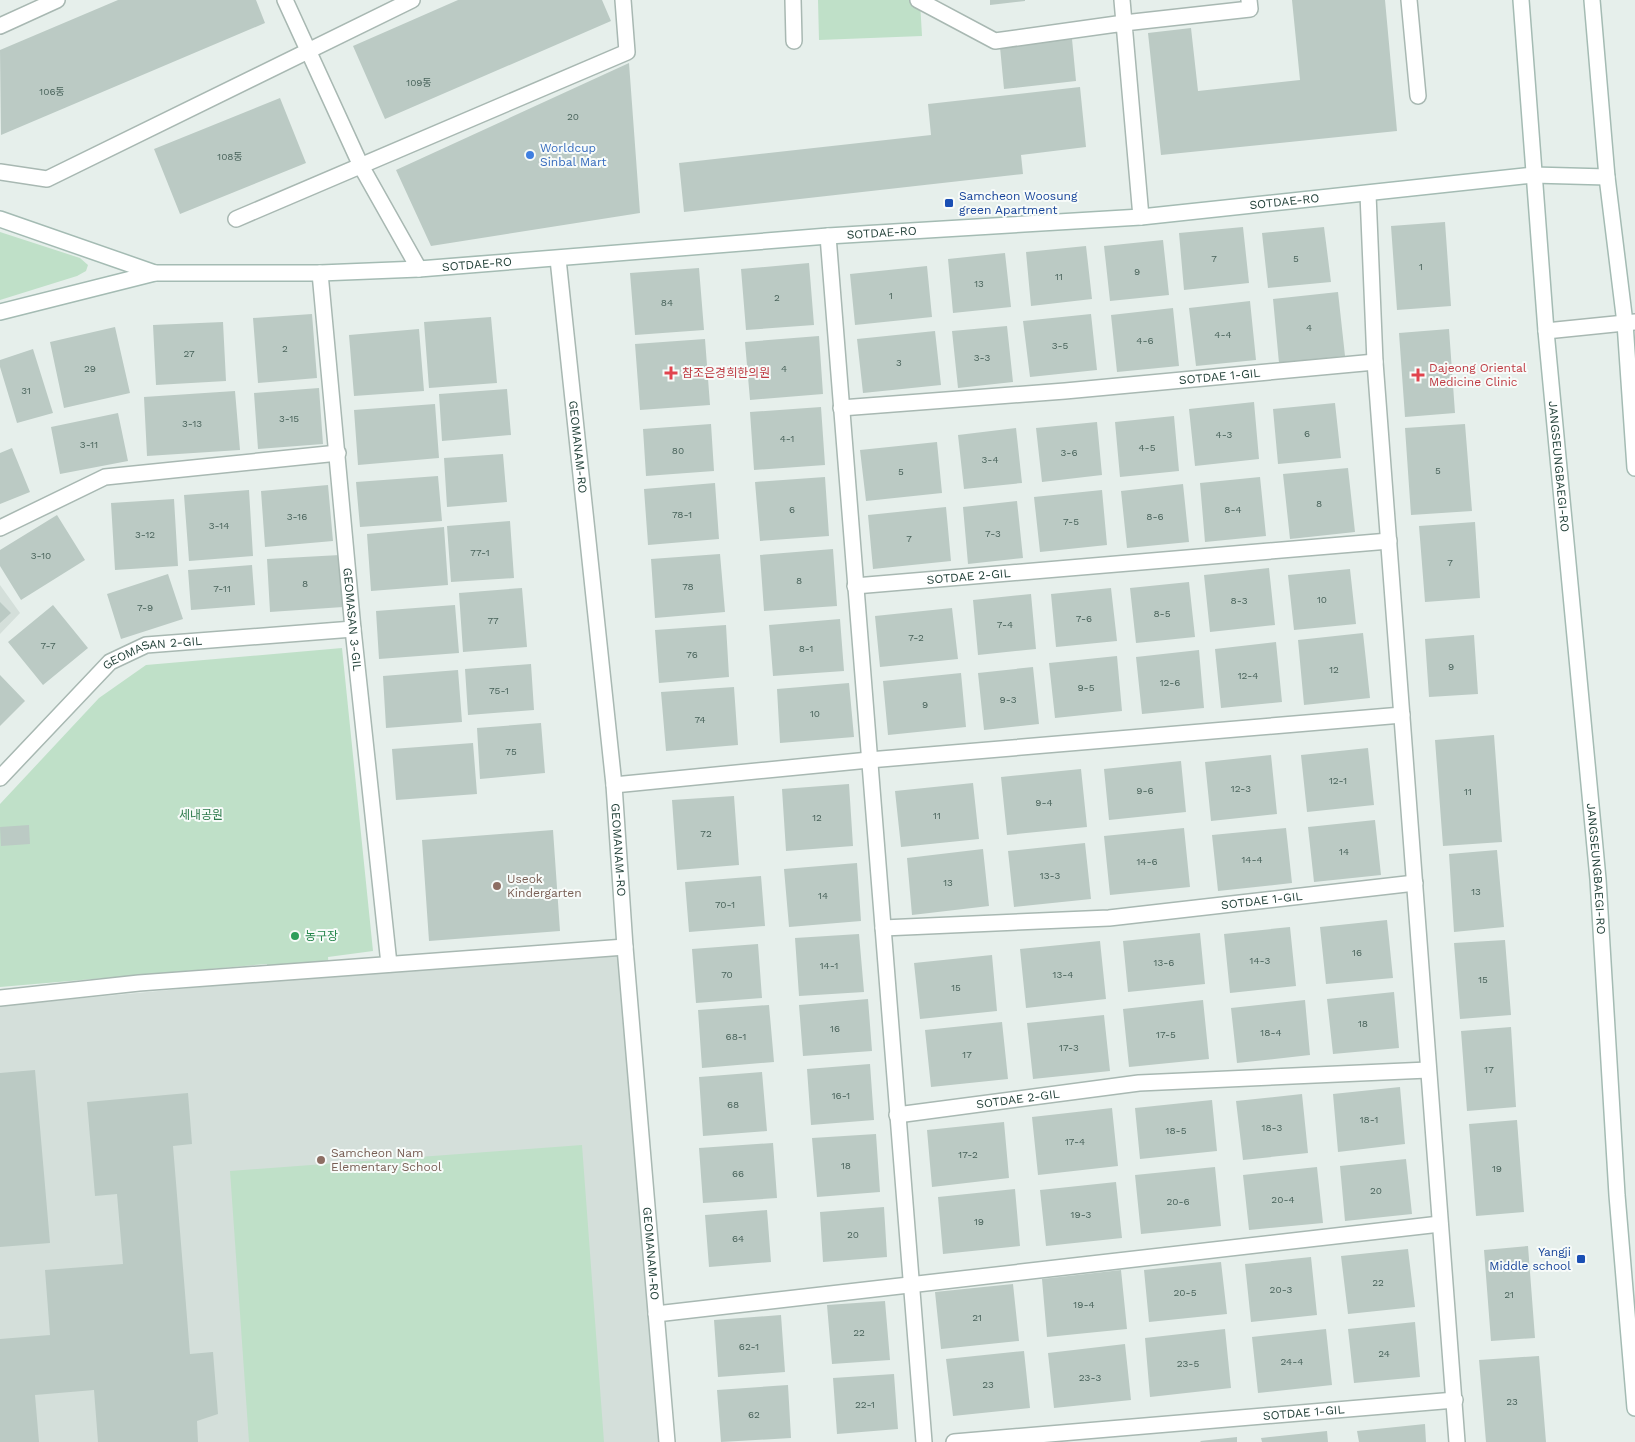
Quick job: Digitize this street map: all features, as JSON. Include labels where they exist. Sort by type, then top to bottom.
[{"type":"street","points":[[0,26],[57,0]]},
{"type":"street","points":[[285,0],[361,166],[419,269]]},
{"type":"street","points":[[0,172],[47,179],[412,0]]},
{"type":"street","points":[[236,219],[627,52],[623,0]]},
{"type":"street","points":[[793,0],[794,41]]},
{"type":"street","points":[[918,0],[995,41],[1124,23],[1250,10],[1249,0]]},
{"type":"street","points":[[949,0],[951,17]]},
{"type":"street","points":[[1122,0],[1141,218]]},
{"type":"street","points":[[1410,0],[1418,96]]},
{"type":"street","name":"JANGSEUNGBAEGI-RO","points":[[1521,0],[1546,331],[1598,879],[1617,1195],[1635,1408]]},
{"type":"street","points":[[1592,0],[1606,177],[1630,322],[1635,468]]},
{"type":"street","name":"SOTDAE-RO","points":[[155,273],[320,273],[419,269],[828,236],[1141,218],[1533,176],[1606,177]]},
{"type":"street","points":[[1368,194],[1375,362],[1457,1442]]},
{"type":"street","points":[[0,219],[155,273]]},
{"type":"street","points":[[828,236],[924,1442]]},
{"type":"street","name":"GEOMANAM-RO","points":[[558,259],[614,785],[625,947],[667,1442]]},
{"type":"street","points":[[0,312],[155,273]]},
{"type":"street","name":"GEOMASAN 3-GIL","points":[[320,273],[353,629],[389,964]]},
{"type":"street","points":[[1546,331],[1630,322]]},
{"type":"street","name":"SOTDAE 1-GIL","points":[[841,408],[1065,391],[1375,362]]},
{"type":"street","points":[[0,528],[105,477],[338,453]]},
{"type":"street","name":"SOTDAE 2-GIL","points":[[855,586],[1389,541]]},
{"type":"street","name":"GEOMASAN 2-GIL","points":[[0,778],[110,662],[146,645],[353,629]]},
{"type":"street","points":[[614,785],[869,760],[1402,715]]},
{"type":"street","name":"SOTDAE 1-GIL","points":[[883,928],[1109,918],[1414,883]]},
{"type":"street","points":[[0,998],[139,983],[625,947]]},
{"type":"street","name":"SOTDAE 2-GIL","points":[[897,1116],[1139,1083],[1428,1070]]},
{"type":"street","points":[[656,1314],[1147,1256],[1440,1224]]},
{"type":"street","name":"SOTDAE 1-GIL","points":[[954,1442],[1454,1400]]},
{"type":"shaded area","points":[[0,585],[20,613],[0,634]]},
{"type":"shaded area","name":"Samcheon Nam Elementary School","points":[[625,947],[667,1442],[0,1442],[0,1006]]},
{"type":"green space","points":[[818,0],[918,0],[920,1],[922,36],[819,40]]},
{"type":"green space","points":[[0,232],[80,258],[88,265],[86,271],[77,276],[0,300]]},
{"type":"green space","name":"세내공원","points":[[342,648],[373,951],[328,957],[329,970],[269,977],[267,964],[0,987],[0,804],[99,698],[146,665]]},
{"type":"green space","points":[[582,1145],[604,1442],[249,1442],[230,1171]]},
{"type":"building","points":[[118,0],[256,0],[265,23],[1,135],[0,50]]},
{"type":"building","points":[[458,0],[602,0],[611,21],[385,119],[353,46]]},
{"type":"building","points":[[990,0],[1025,0],[1025,1],[990,5]]},
{"type":"building","points":[[1292,0],[1385,0],[1397,131],[1161,155],[1148,33],[1191,28],[1198,91],[1300,80]]},
{"type":"building","points":[[1072,39],[1076,81],[1004,89],[1000,47]]},
{"type":"building","points":[[629,63],[640,213],[431,246],[396,170]]},
{"type":"building","points":[[1080,87],[1086,147],[1021,155],[1023,174],[684,212],[679,163],[931,135],[928,104]]},
{"type":"building","points":[[280,98],[306,163],[180,214],[154,149]]},
{"type":"building","points":[[1445,222],[1451,306],[1397,310],[1391,226]]},
{"type":"building","points":[[1243,227],[1249,283],[1184,290],[1179,233]]},
{"type":"building","points":[[1324,227],[1331,282],[1268,288],[1262,233]]},
{"type":"building","points":[[1163,240],[1169,295],[1110,301],[1104,246]]},
{"type":"building","points":[[1086,246],[1092,299],[1031,306],[1026,252]]},
{"type":"building","points":[[1005,253],[1011,307],[953,313],[948,259]]},
{"type":"building","points":[[809,263],[814,325],[746,330],[741,269]]},
{"type":"building","points":[[927,266],[932,317],[855,325],[850,274]]},
{"type":"building","points":[[699,268],[704,330],[635,335],[630,273]]},
{"type":"building","points":[[1338,292],[1345,356],[1279,363],[1273,299]]},
{"type":"building","points":[[1250,301],[1256,360],[1196,366],[1189,308]]},
{"type":"building","points":[[1173,308],[1179,366],[1117,372],[1111,315]]},
{"type":"building","points":[[312,314],[317,378],[258,383],[253,318]]},
{"type":"building","points":[[1091,314],[1097,370],[1030,377],[1023,321]]},
{"type":"building","points":[[491,317],[497,383],[429,388],[424,322]]},
{"type":"building","points":[[223,322],[226,381],[156,385],[153,325]]},
{"type":"building","points":[[1007,326],[1013,382],[958,388],[952,331]]},
{"type":"building","points":[[115,327],[130,393],[64,408],[50,342]]},
{"type":"building","points":[[419,329],[424,391],[354,396],[349,335]]},
{"type":"building","points":[[1449,329],[1455,413],[1405,417],[1399,333]]},
{"type":"building","points":[[935,331],[941,385],[863,393],[857,339]]},
{"type":"building","points":[[819,336],[823,394],[750,400],[745,342]]},
{"type":"building","points":[[705,339],[710,405],[640,410],[635,344]]},
{"type":"building","points":[[33,349],[53,413],[17,423],[0,367],[0,360]]},
{"type":"building","points":[[319,388],[323,444],[258,449],[254,393]]},
{"type":"building","points":[[507,389],[511,435],[442,441],[439,394]]},
{"type":"building","points":[[235,391],[240,450],[147,456],[144,397]]},
{"type":"building","points":[[1254,402],[1259,459],[1195,466],[1189,409]]},
{"type":"building","points":[[1335,403],[1341,458],[1278,464],[1273,409]]},
{"type":"building","points":[[435,404],[439,458],[358,465],[354,410]]},
{"type":"building","points":[[821,407],[825,465],[754,470],[750,412]]},
{"type":"building","points":[[118,413],[128,461],[60,474],[51,427]]},
{"type":"building","points":[[1174,416],[1179,471],[1120,477],[1115,422]]},
{"type":"building","points":[[1097,422],[1102,475],[1042,482],[1036,428]]},
{"type":"building","points":[[711,424],[714,471],[646,476],[643,429]]},
{"type":"building","points":[[1465,424],[1472,511],[1411,515],[1405,428]]},
{"type":"building","points":[[1016,428],[1022,483],[964,489],[958,435]]},
{"type":"building","points":[[937,442],[942,493],[866,501],[860,450]]},
{"type":"building","points":[[12,448],[30,492],[0,504],[0,453]]},
{"type":"building","points":[[503,454],[507,502],[447,507],[444,458]]},
{"type":"building","points":[[1348,468],[1355,532],[1290,539],[1283,474]]},
{"type":"building","points":[[438,476],[442,521],[360,527],[356,482]]},
{"type":"building","points":[[825,477],[829,536],[760,541],[755,482]]},
{"type":"building","points":[[1260,477],[1266,536],[1205,542],[1200,483]]},
{"type":"building","points":[[715,483],[719,539],[648,545],[644,489]]},
{"type":"building","points":[[1183,484],[1189,542],[1127,548],[1121,491]]},
{"type":"building","points":[[328,485],[333,541],[265,547],[261,491]]},
{"type":"building","points":[[249,490],[253,556],[189,561],[184,495]]},
{"type":"building","points":[[1102,490],[1107,545],[1040,552],[1034,497]]},
{"type":"building","points":[[174,499],[178,566],[115,570],[111,503]]},
{"type":"building","points":[[1017,501],[1023,558],[968,564],[963,507]]},
{"type":"building","points":[[946,507],[951,561],[873,569],[868,515]]},
{"type":"building","points":[[57,515],[85,560],[21,600],[0,566],[0,550]]},
{"type":"building","points":[[510,521],[514,578],[451,582],[447,526]]},
{"type":"building","points":[[1475,522],[1480,598],[1425,602],[1419,526]]},
{"type":"building","points":[[444,527],[448,585],[371,591],[367,534]]},
{"type":"building","points":[[833,549],[837,606],[764,611],[760,555]]},
{"type":"building","points":[[720,554],[725,612],[655,618],[651,559]]},
{"type":"building","points":[[340,555],[343,607],[270,612],[267,559]]},
{"type":"building","points":[[252,565],[255,605],[191,610],[188,570]]},
{"type":"building","points":[[1269,568],[1275,625],[1210,632],[1204,575]]},
{"type":"building","points":[[1350,569],[1356,624],[1294,630],[1288,575]]},
{"type":"building","points":[[168,574],[183,619],[121,639],[107,594]]},
{"type":"building","points":[[1189,582],[1195,637],[1136,643],[1130,588]]},
{"type":"building","points":[[522,588],[527,647],[463,652],[459,593]]},
{"type":"building","points":[[1111,588],[1117,641],[1056,647],[1051,594]]},
{"type":"building","points":[[1031,594],[1036,649],[978,655],[973,600]]},
{"type":"building","points":[[0,602],[11,613],[0,623]]},
{"type":"building","points":[[53,605],[88,648],[43,685],[8,642]]},
{"type":"building","points":[[455,605],[459,653],[379,659],[376,611]]},
{"type":"building","points":[[952,608],[958,659],[880,667],[875,616]]},
{"type":"building","points":[[840,619],[844,671],[773,676],[769,625]]},
{"type":"building","points":[[726,625],[729,677],[659,683],[655,630]]},
{"type":"building","points":[[1363,633],[1370,698],[1304,705],[1298,640]]},
{"type":"building","points":[[1474,635],[1478,694],[1429,697],[1425,639]]},
{"type":"building","points":[[1276,642],[1282,702],[1221,708],[1215,649]]},
{"type":"building","points":[[1199,650],[1204,708],[1142,714],[1136,657]]},
{"type":"building","points":[[1117,656],[1122,711],[1055,718],[1049,663]]},
{"type":"building","points":[[531,664],[534,710],[468,715],[465,669]]},
{"type":"building","points":[[1033,667],[1039,724],[984,730],[978,673]]},
{"type":"building","points":[[458,670],[462,722],[386,728],[383,676]]},
{"type":"building","points":[[961,673],[966,727],[888,735],[883,681]]},
{"type":"building","points":[[0,675],[25,701],[0,726]]},
{"type":"building","points":[[849,683],[854,737],[780,743],[777,689]]},
{"type":"building","points":[[734,687],[738,745],[666,751],[661,692]]},
{"type":"building","points":[[541,723],[545,773],[480,779],[477,728]]},
{"type":"building","points":[[1494,735],[1502,842],[1443,846],[1435,740]]},
{"type":"building","points":[[473,743],[477,794],[396,800],[392,749]]},
{"type":"building","points":[[1368,748],[1374,805],[1307,812],[1301,755]]},
{"type":"building","points":[[1271,755],[1277,814],[1211,821],[1205,762]]},
{"type":"building","points":[[1181,761],[1186,812],[1109,820],[1104,769]]},
{"type":"building","points":[[1081,769],[1087,827],[1007,835],[1001,777]]},
{"type":"building","points":[[973,783],[979,839],[901,847],[895,791]]},
{"type":"building","points":[[849,784],[853,846],[786,851],[782,789]]},
{"type":"building","points":[[734,796],[739,865],[677,870],[672,800]]},
{"type":"building","points":[[1375,820],[1381,875],[1314,882],[1308,827]]},
{"type":"building","points":[[29,825],[30,844],[1,846],[0,827]]},
{"type":"building","points":[[1184,828],[1190,887],[1110,895],[1104,836]]},
{"type":"building","points":[[1286,828],[1292,883],[1218,891],[1212,835]]},
{"type":"building","points":[[553,830],[560,931],[429,941],[422,840]]},
{"type":"building","points":[[1085,843],[1091,899],[1014,907],[1008,851]]},
{"type":"building","points":[[983,849],[989,906],[912,915],[907,858]]},
{"type":"building","points":[[1497,850],[1504,927],[1454,932],[1449,854]]},
{"type":"building","points":[[857,863],[861,921],[789,927],[784,869]]},
{"type":"building","points":[[761,876],[765,926],[689,932],[685,882]]},
{"type":"building","points":[[1387,920],[1393,978],[1326,984],[1320,927]]},
{"type":"building","points":[[1290,927],[1296,986],[1230,993],[1224,934]]},
{"type":"building","points":[[1200,933],[1205,984],[1128,992],[1123,941]]},
{"type":"building","points":[[859,934],[864,992],[799,996],[795,938]]},
{"type":"building","points":[[1505,940],[1511,1015],[1460,1019],[1454,943]]},
{"type":"building","points":[[1100,941],[1106,999],[1026,1008],[1020,949]]},
{"type":"building","points":[[758,944],[762,998],[696,1003],[692,949]]},
{"type":"building","points":[[992,955],[997,1011],[920,1019],[914,963]]},
{"type":"building","points":[[1394,992],[1399,1048],[1333,1054],[1327,999]]},
{"type":"building","points":[[868,999],[872,1051],[803,1056],[799,1005]]},
{"type":"building","points":[[1203,1000],[1209,1059],[1129,1067],[1123,1009]]},
{"type":"building","points":[[1305,1000],[1310,1055],[1237,1063],[1231,1008]]},
{"type":"building","points":[[769,1005],[774,1062],[702,1068],[698,1010]]},
{"type":"building","points":[[1104,1015],[1110,1071],[1033,1079],[1027,1023]]},
{"type":"building","points":[[1002,1022],[1008,1079],[931,1087],[925,1030]]},
{"type":"building","points":[[1511,1027],[1516,1107],[1467,1111],[1461,1031]]},
{"type":"building","points":[[870,1064],[874,1120],[811,1125],[807,1069]]},
{"type":"building","points":[[35,1070],[50,1243],[0,1247],[0,1073]]},
{"type":"building","points":[[762,1072],[767,1131],[703,1136],[699,1077]]},
{"type":"building","points":[[1400,1087],[1405,1144],[1338,1152],[1333,1094]]},
{"type":"building","points":[[188,1093],[192,1144],[173,1146],[190,1354],[213,1352],[218,1414],[197,1421],[198,1442],[98,1442],[94,1390],[35,1395],[39,1442],[0,1442],[0,1339],[50,1335],[45,1270],[123,1264],[117,1194],[95,1196],[87,1102]]},
{"type":"building","points":[[1302,1094],[1308,1153],[1243,1160],[1236,1101]]},
{"type":"building","points":[[1212,1100],[1217,1151],[1140,1159],[1135,1108]]},
{"type":"building","points":[[1112,1108],[1118,1166],[1038,1175],[1032,1117]]},
{"type":"building","points":[[1517,1120],[1524,1212],[1476,1216],[1469,1124]]},
{"type":"building","points":[[1004,1122],[1009,1178],[932,1187],[927,1130]]},
{"type":"building","points":[[876,1134],[880,1192],[817,1197],[812,1138]]},
{"type":"building","points":[[773,1143],[777,1198],[703,1203],[699,1148]]},
{"type":"building","points":[[1406,1159],[1412,1214],[1345,1221],[1340,1166]]},
{"type":"building","points":[[1215,1167],[1221,1226],[1141,1234],[1135,1175]]},
{"type":"building","points":[[1317,1167],[1323,1223],[1249,1230],[1243,1175]]},
{"type":"building","points":[[1116,1182],[1122,1238],[1046,1246],[1040,1190]]},
{"type":"building","points":[[1015,1189],[1020,1246],[943,1254],[938,1197]]},
{"type":"building","points":[[884,1207],[887,1257],[823,1262],[820,1212]]},
{"type":"building","points":[[767,1210],[771,1262],[709,1267],[705,1215]]},
{"type":"building","points":[[1528,1246],[1535,1338],[1491,1341],[1484,1250]]},
{"type":"building","points":[[1408,1249],[1415,1307],[1348,1314],[1341,1256]]},
{"type":"building","points":[[1311,1257],[1317,1315],[1251,1322],[1245,1264]]},
{"type":"building","points":[[1221,1262],[1227,1314],[1149,1322],[1144,1270]]},
{"type":"building","points":[[1121,1270],[1127,1329],[1047,1337],[1042,1279]]},
{"type":"building","points":[[1013,1284],[1019,1341],[941,1349],[935,1292]]},
{"type":"building","points":[[885,1301],[890,1360],[832,1364],[827,1305]]},
{"type":"building","points":[[781,1315],[785,1372],[718,1377],[714,1320]]},
{"type":"building","points":[[1415,1322],[1420,1377],[1354,1383],[1348,1329]]},
{"type":"building","points":[[1225,1329],[1231,1388],[1150,1397],[1145,1338]]},
{"type":"building","points":[[1326,1329],[1332,1385],[1258,1393],[1252,1337]]},
{"type":"building","points":[[1125,1344],[1131,1400],[1054,1408],[1048,1353]]},
{"type":"building","points":[[1024,1351],[1030,1408],[953,1416],[946,1359]]},
{"type":"building","points":[[1539,1356],[1546,1442],[1486,1442],[1479,1360]]},
{"type":"building","points":[[894,1374],[898,1429],[837,1434],[833,1378]]},
{"type":"building","points":[[788,1385],[791,1438],[721,1442],[717,1390]]},
{"type":"building","points":[[1425,1424],[1426,1442],[1359,1442],[1357,1431]]},
{"type":"building","points":[[1327,1431],[1328,1442],[1262,1442],[1261,1438]]},
{"type":"building","points":[[1237,1437],[1237,1442],[1200,1441]]},
{"type":"place","name":"Worldcup Sinbal Mart","points":[[530,155]]},
{"type":"place","name":"Samcheon Woosung green Apartment","points":[[949,203]]},
{"type":"place","name":"참조은경희한의원","points":[[671,373]]},
{"type":"place","name":"Dajeong Oriental Medicine Clinic","points":[[1418,375]]},
{"type":"place","name":"Useok Kindergarten","points":[[497,886]]},
{"type":"place","name":"농구장","points":[[295,936]]},
{"type":"place","name":"Samcheon Nam Elementary School","points":[[321,1160]]},
{"type":"place","name":"Yangji Middle school","points":[[1581,1259]]}]
